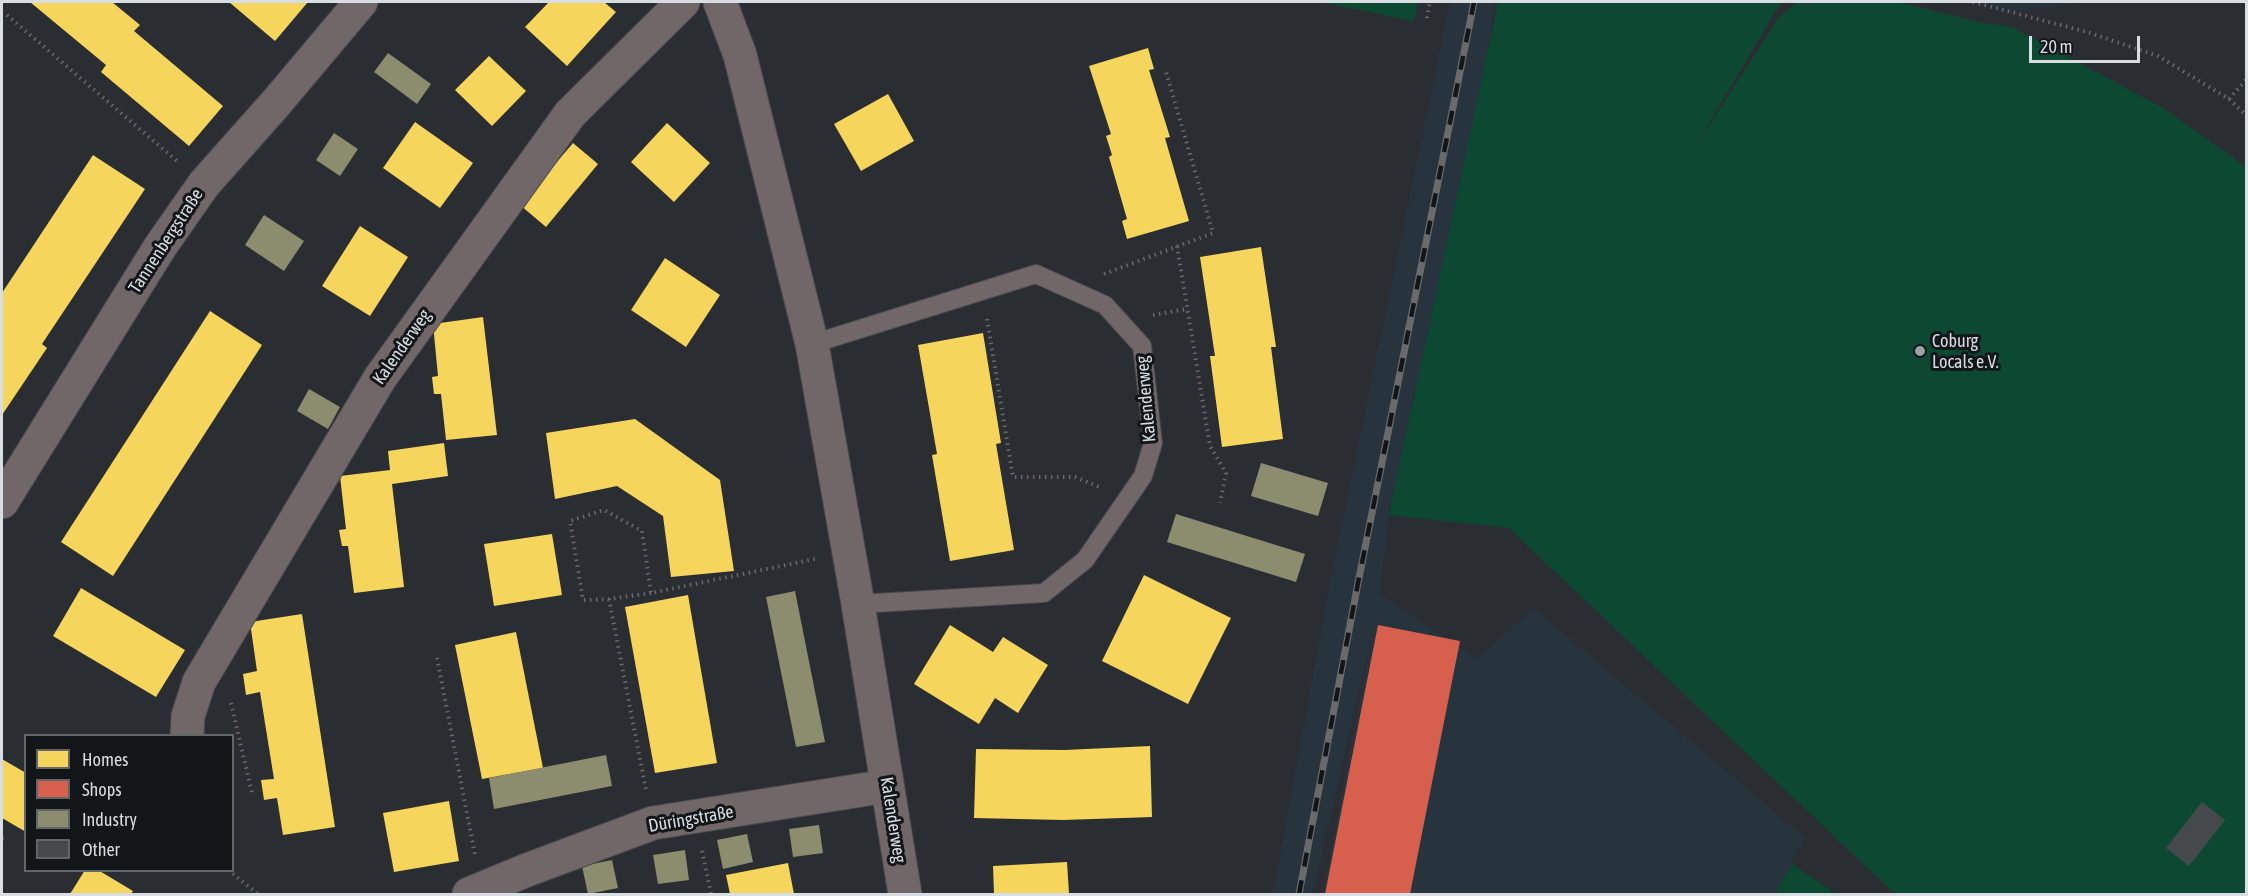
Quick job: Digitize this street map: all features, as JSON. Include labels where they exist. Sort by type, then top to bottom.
[{"type":"street","name":"Tannenbergstraße","points":[[2,502],[160,247],[204,184],[276,104],[361,2]]},
{"type":"street","name":"Kalenderweg","points":[[187,734],[188,716],[199,682],[380,378],[570,114],[683,2]]},
{"type":"street","name":"Kalenderweg","points":[[720,2],[740,55],[812,344],[858,604],[904,894]]},
{"type":"street","name":"Düringstraße","points":[[475,891],[652,823],[887,786]]},
{"type":"lane","name":"Kalenderweg","points":[[812,344],[1036,273],[1105,305],[1142,346],[1153,443],[1143,476],[1085,560],[1044,593],[858,604]]},
{"type":"path","points":[[1427,18],[1430,2]]},
{"type":"path","points":[[1973,2],[2087,32],[2158,56],[2229,99],[2247,115]]},
{"type":"path","points":[[7,15],[204,184]]},
{"type":"path","points":[[1068,288],[1213,232],[1166,72]]},
{"type":"path","points":[[2229,99],[2247,80]]},
{"type":"path","points":[[1177,246],[1210,446],[1226,473],[1220,503]]},
{"type":"path","points":[[968,294],[987,316],[1013,477],[1075,477],[1128,498]]},
{"type":"path","points":[[651,593],[642,531],[604,510],[570,521],[584,600],[651,593],[848,552]]},
{"type":"path","points":[[609,599],[652,823]]},
{"type":"path","points":[[219,649],[252,793]]},
{"type":"path","points":[[437,658],[475,891]]},
{"type":"path","points":[[696,817],[711,894]]},
{"type":"path","points":[[230,872],[258,894]]},
{"type":"shaded area","points":[[1450,2],[1495,2],[1485,66],[1389,515],[1380,595],[1478,659],[1533,608],[1805,838],[1775,894],[1323,894],[1374,623],[1313,894],[1273,894],[1331,577]]},
{"type":"shaded area","points":[[1973,2],[2091,2],[2009,12]]},
{"type":"green space","points":[[1320,2],[1418,2],[1414,21]]},
{"type":"green space","name":"Coburg Locals e.V.","points":[[1498,2],[1781,2],[1692,152],[1780,16],[1797,2],[1898,2],[1979,22],[2012,27],[2163,108],[2246,167],[2246,894],[1895,894],[1509,528],[1389,515]]},
{"type":"green space","points":[[1792,864],[1836,894],[1775,894]]},
{"type":"building: Homes","points":[[30,2],[112,2],[140,25],[134,31],[223,106],[189,146],[101,72],[106,65]]},
{"type":"building: Homes","points":[[229,2],[308,2],[275,41]]},
{"type":"building: Homes","points":[[549,2],[604,2],[616,12],[567,66],[525,27]]},
{"type":"building: Homes","points":[[1148,48],[1154,69],[1149,70],[1170,137],[1165,138],[1189,221],[1127,239],[1122,221],[1127,219],[1109,157],[1112,155],[1106,136],[1111,134],[1089,66]]},
{"type":"building: Homes","points":[[489,56],[526,91],[492,126],[455,90]]},
{"type":"building: Homes","points":[[888,94],[914,141],[861,171],[834,124]]},
{"type":"building: Homes","points":[[415,122],[473,163],[440,208],[383,168]]},
{"type":"building: Homes","points":[[667,123],[710,163],[674,202],[631,162]]},
{"type":"building: Homes","points":[[573,143],[598,164],[546,227],[520,205]]},
{"type":"building: Homes","points":[[93,155],[145,189],[42,344],[47,348],[2,415],[2,293]]},
{"type":"building: Homes","points":[[360,226],[408,257],[370,316],[322,286]]},
{"type":"building: Homes","points":[[1261,247],[1276,347],[1271,347],[1283,439],[1222,447],[1210,356],[1215,356],[1200,257]]},
{"type":"building: Homes","points":[[665,258],[720,295],[686,347],[631,310]]},
{"type":"building: Homes","points":[[210,311],[262,345],[113,576],[61,542]]},
{"type":"building: Homes","points":[[483,317],[497,435],[446,440],[441,394],[434,394],[432,377],[438,376],[433,324]]},
{"type":"building: Homes","points":[[983,333],[1001,443],[996,444],[1014,550],[950,561],[932,455],[937,454],[918,345]]},
{"type":"building: Homes","points":[[635,419],[720,480],[734,571],[671,577],[663,516],[617,486],[555,499],[546,433]]},
{"type":"building: Homes","points":[[444,443],[448,476],[392,484],[404,587],[354,593],[348,546],[342,546],[339,530],[346,529],[340,476],[390,470],[388,451]]},
{"type":"building: Homes","points":[[552,534],[562,595],[494,606],[484,544]]},
{"type":"building: Homes","points":[[1144,575],[1231,618],[1188,704],[1102,661]]},
{"type":"building: Homes","points":[[81,588],[185,650],[156,697],[53,636]]},
{"type":"building: Homes","points":[[688,595],[717,763],[655,773],[625,607]]},
{"type":"building: Homes","points":[[302,614],[335,827],[283,835],[277,798],[264,800],[261,780],[274,779],[260,692],[246,695],[243,674],[257,671],[250,622]]},
{"type":"building: Homes","points":[[950,625],[993,652],[1003,637],[1048,665],[1018,713],[995,698],[979,724],[914,684]]},
{"type":"building: Homes","points":[[516,632],[543,768],[482,779],[455,645]]},
{"type":"building: Homes","points":[[1150,746],[1152,817],[1063,820],[974,818],[976,749],[1065,750]]},
{"type":"building: Homes","points":[[2,759],[24,772],[24,831],[2,818]]},
{"type":"building: Homes","points":[[449,801],[459,861],[394,872],[383,813]]},
{"type":"building: Homes","points":[[1067,862],[1069,894],[994,894],[993,866]]},
{"type":"building: Homes","points":[[788,863],[794,894],[730,894],[726,875]]},
{"type":"building: Homes","points":[[84,872],[101,872],[133,891],[131,894],[70,894]]},
{"type":"building: Shops","points":[[1378,625],[1460,641],[1410,894],[1325,894]]},
{"type":"building: Industry","points":[[388,53],[431,84],[417,104],[374,72]]},
{"type":"building: Industry","points":[[334,133],[358,149],[340,176],[316,160]]},
{"type":"building: Industry","points":[[264,215],[304,241],[284,271],[245,245]]},
{"type":"building: Industry","points":[[309,389],[340,407],[328,429],[297,411]]},
{"type":"building: Industry","points":[[1261,463],[1328,483],[1318,516],[1251,496]]},
{"type":"building: Industry","points":[[1176,514],[1305,554],[1296,582],[1167,542]]},
{"type":"building: Industry","points":[[795,591],[825,742],[796,747],[766,597]]},
{"type":"building: Industry","points":[[606,755],[612,786],[494,809],[489,778]]},
{"type":"building: Industry","points":[[819,825],[823,853],[793,857],[789,829]]},
{"type":"building: Industry","points":[[747,834],[753,862],[723,869],[717,840]]},
{"type":"building: Industry","points":[[685,850],[689,880],[658,884],[653,855]]},
{"type":"building: Industry","points":[[612,860],[618,888],[588,894],[582,866]]},
{"type":"building: Other","points":[[2202,802],[2225,820],[2189,866],[2166,848]]},
{"type":"railway","points":[[1299,894],[1358,583],[1474,2]]},
{"type":"place","name":"Coburg Locals e.V.","points":[[1920,351]]}]
